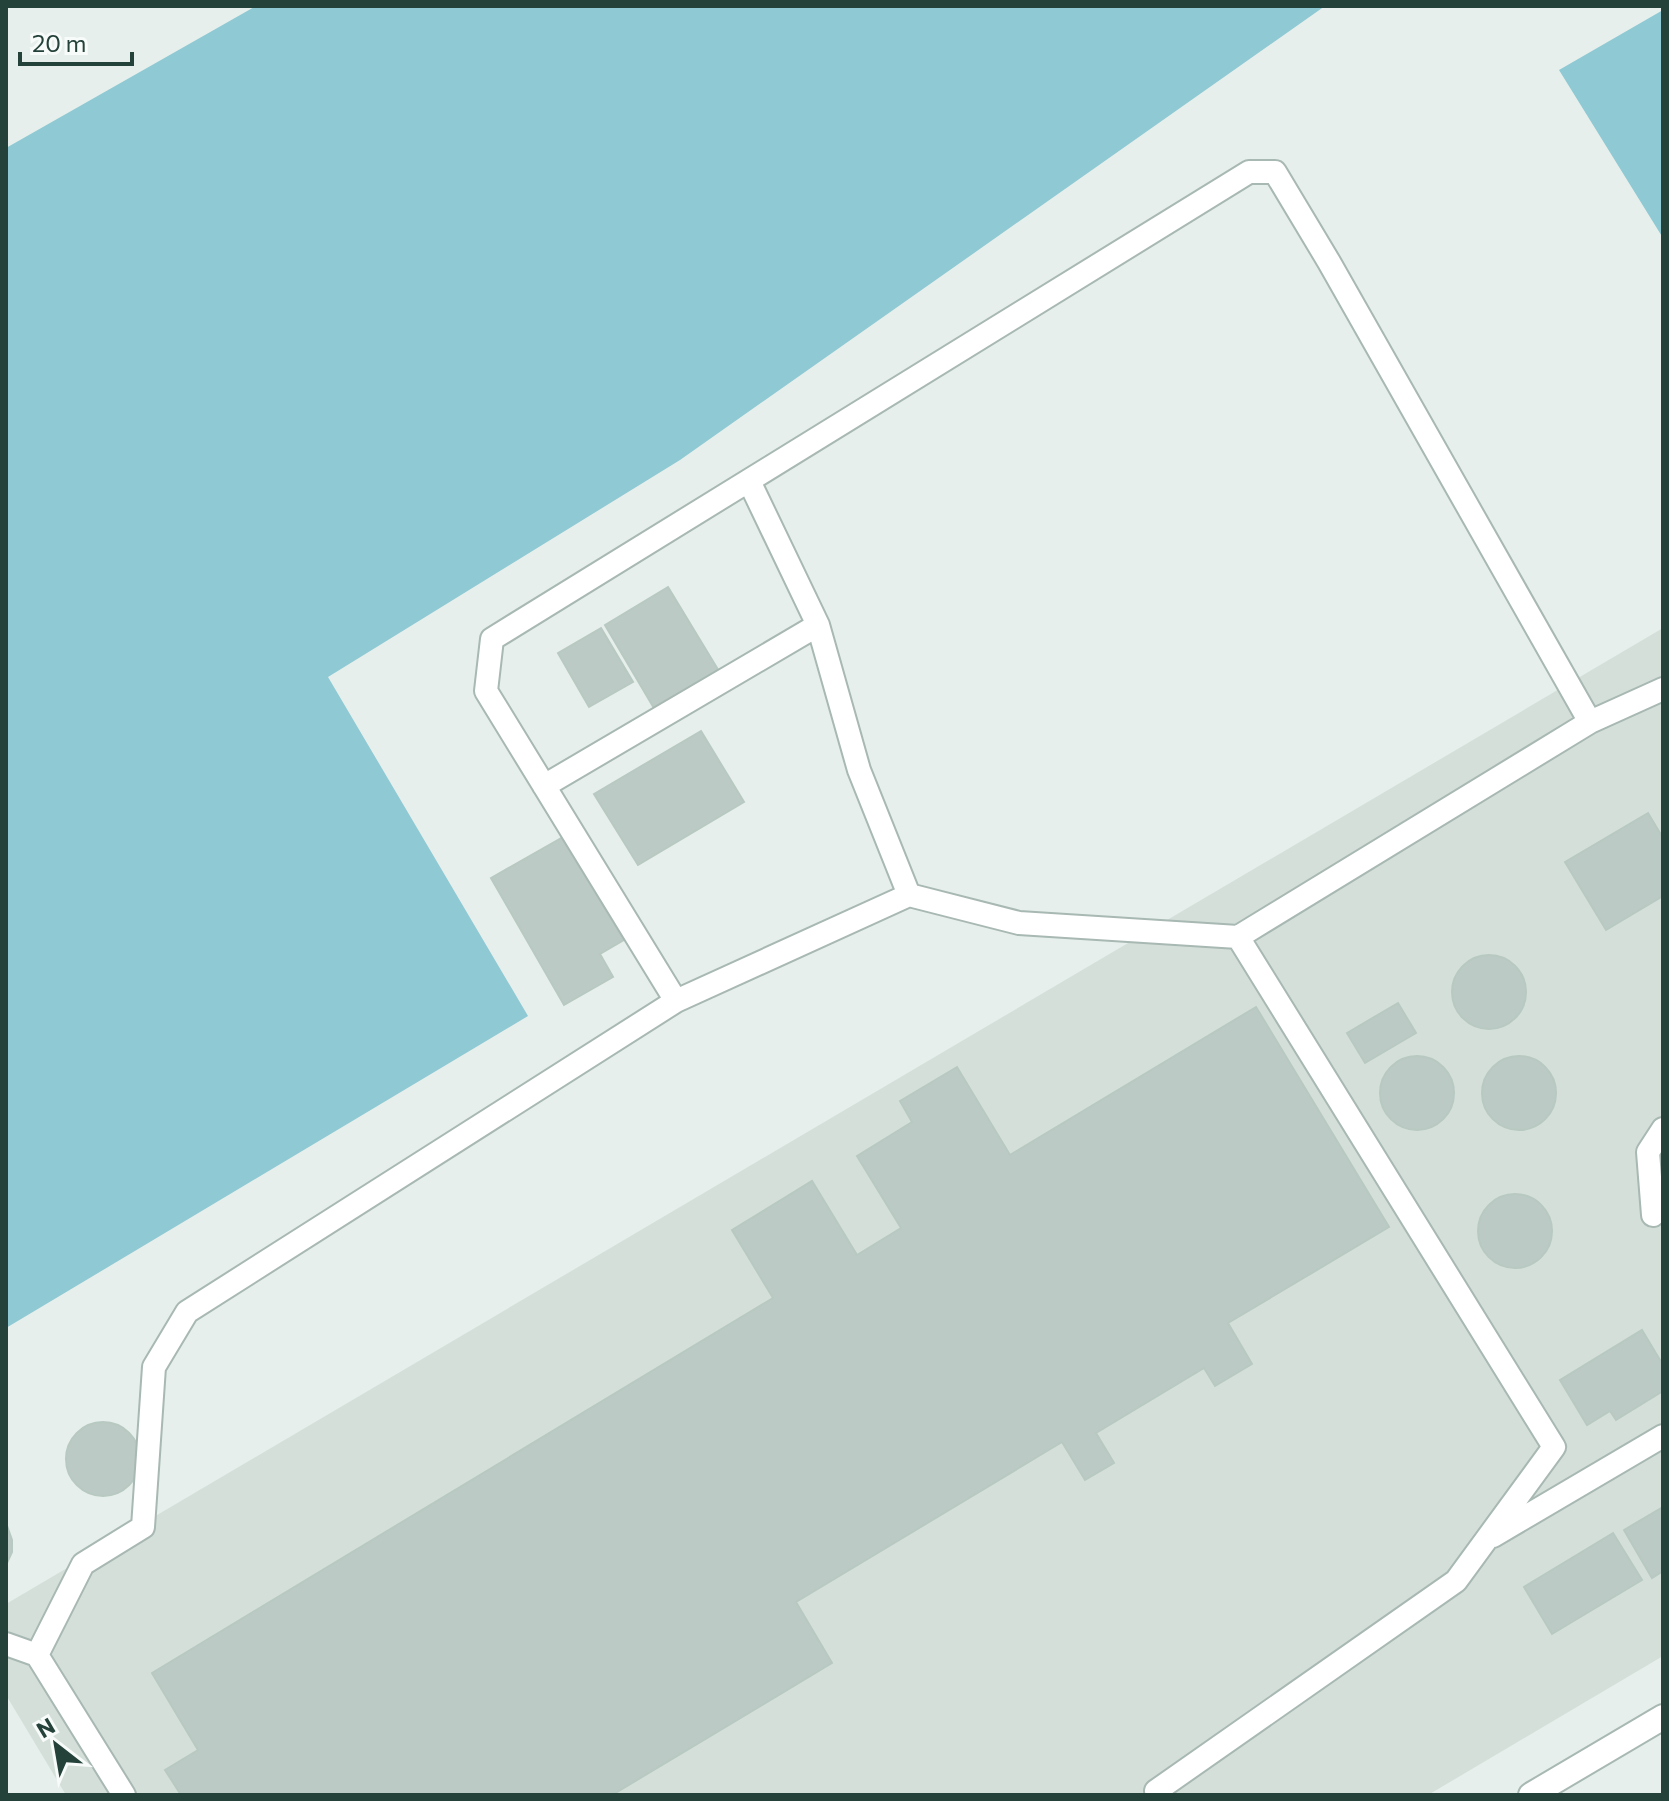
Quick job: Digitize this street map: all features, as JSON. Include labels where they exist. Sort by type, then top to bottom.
[{"type":"street","points":[[1531,1795],[1663,1717]]},
{"type":"lane","points":[[676,1001],[486,691],[492,639],[1249,172],[1275,172],[1590,722]]},
{"type":"lane","points":[[749,481],[818,625],[859,770],[909,895]]},
{"type":"lane","points":[[544,786],[818,625]]},
{"type":"lane","points":[[37,1655],[83,1564],[143,1527],[154,1367],[187,1312],[676,1001],[909,895],[1019,923],[1238,937],[1590,722],[1663,689]]},
{"type":"lane","points":[[1155,1794],[1456,1581],[1554,1447],[1238,937]]},
{"type":"lane","points":[[1660,1220],[1648,1152],[1663,1129]]},
{"type":"lane","points":[[1485,1541],[1663,1436]]},
{"type":"lane","points":[[6,1644],[37,1655],[124,1795]]},
{"type":"shaded area","points":[[1663,628],[1663,1656],[1428,1795],[66,1795],[6,1695],[6,1604]]},
{"type":"water","points":[[256,6],[1325,6],[680,460],[328,677],[528,1016],[6,1328],[6,148]]},
{"type":"water","points":[[1663,10],[1663,238],[1559,70]]},
{"type":"building","points":[[668,587],[720,673],[655,710],[605,625]]},
{"type":"building","points":[[601,628],[633,682],[589,707],[558,653]]},
{"type":"building","points":[[701,731],[744,802],[638,865],[594,794]]},
{"type":"building","points":[[1648,813],[1663,838],[1663,896],[1606,930],[1565,862]]},
{"type":"building","points":[[563,837],[624,940],[600,954],[613,977],[564,1005],[491,878]]},
{"type":"building","points":[[1482,955],[1496,955],[1510,961],[1520,971],[1526,992],[1520,1013],[1510,1023],[1496,1029],[1482,1029],[1468,1023],[1458,1013],[1452,999],[1452,985],[1458,971],[1468,961]]},
{"type":"building","points":[[1398,1003],[1416,1033],[1365,1063],[1347,1033]]},
{"type":"building","points":[[1256,1007],[1389,1227],[1228,1323],[1252,1364],[1215,1386],[1204,1368],[1096,1433],[1114,1463],[1085,1480],[1062,1442],[796,1602],[832,1663],[612,1795],[181,1795],[165,1770],[198,1750],[152,1673],[773,1298],[732,1230],[812,1181],[857,1255],[901,1228],[857,1156],[912,1122],[900,1101],[957,1067],[1010,1155]]},
{"type":"building","points":[[1410,1056],[1424,1056],[1438,1062],[1448,1072],[1454,1093],[1448,1114],[1438,1124],[1424,1130],[1410,1130],[1396,1124],[1386,1114],[1380,1100],[1380,1086],[1386,1072],[1396,1062]]},
{"type":"building","points":[[1512,1056],[1526,1056],[1540,1062],[1550,1072],[1556,1093],[1550,1114],[1540,1124],[1526,1130],[1512,1130],[1498,1124],[1488,1114],[1482,1100],[1482,1086],[1488,1072],[1498,1062]]},
{"type":"building","points":[[1508,1194],[1522,1194],[1536,1200],[1546,1210],[1552,1231],[1546,1252],[1536,1262],[1522,1268],[1508,1268],[1494,1262],[1484,1252],[1478,1238],[1478,1224],[1484,1210],[1494,1200]]},
{"type":"building","points":[[1642,1330],[1663,1365],[1663,1391],[1616,1420],[1610,1411],[1587,1425],[1560,1380]]},
{"type":"building","points":[[96,1422],[110,1422],[124,1428],[134,1438],[140,1459],[134,1480],[124,1490],[110,1496],[96,1496],[82,1490],[72,1480],[66,1466],[66,1452],[72,1438],[82,1428]]},
{"type":"building","points":[[1663,1507],[1663,1571],[1652,1578],[1624,1530]]},
{"type":"building","points":[[6,1523],[12,1540],[12,1552],[6,1565]]},
{"type":"building","points":[[1613,1533],[1642,1580],[1552,1634],[1524,1587]]}]
